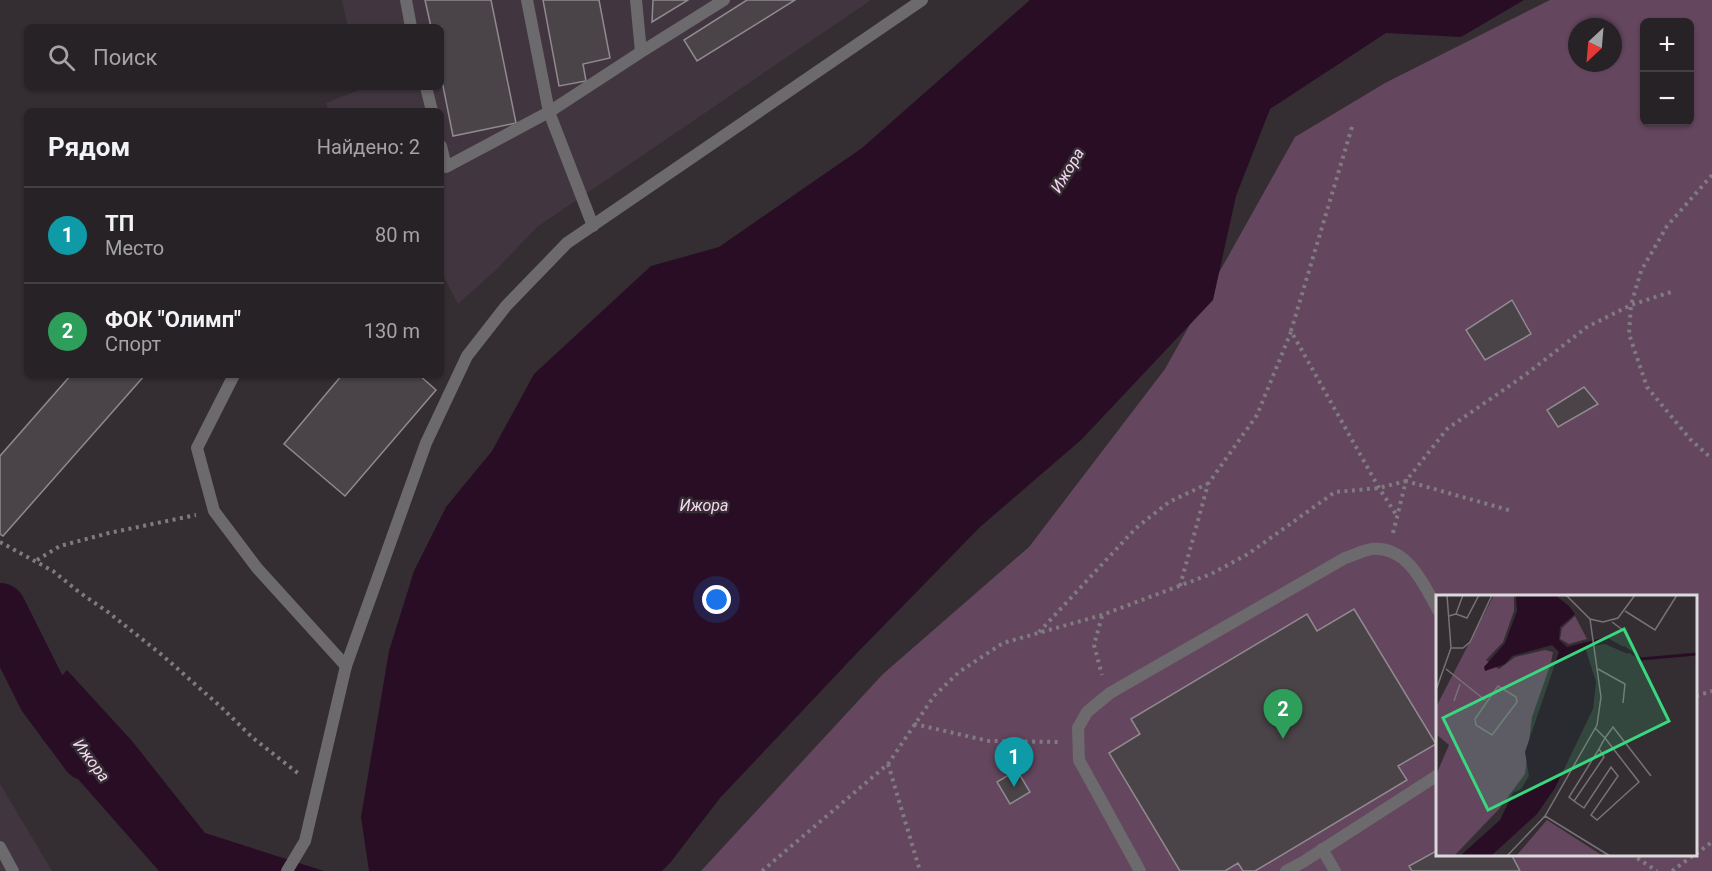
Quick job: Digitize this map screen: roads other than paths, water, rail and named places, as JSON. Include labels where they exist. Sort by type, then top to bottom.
[{"type":"street","points":[[406,0],[410,24]]},
{"type":"street","points":[[527,0],[549,112],[593,225]]},
{"type":"street","points":[[636,0],[641,52]]},
{"type":"street","points":[[444,159],[446,167],[549,112],[724,0]]},
{"type":"street","points":[[287,871],[305,841],[346,666],[426,443],[467,356],[507,306],[567,243],[922,0]]},
{"type":"street","points":[[427,90],[431,108]]},
{"type":"street","points":[[232,378],[197,448],[214,511],[257,568],[346,666]]},
{"type":"street","points":[[1140,871],[1079,759],[1078,728],[1087,712],[1110,693],[1345,558],[1372,549],[1387,550],[1401,556],[1417,573],[1436,608]]},
{"type":"street","points":[[1286,871],[1436,776]]},
{"type":"street","points":[[0,848],[13,871]]},
{"type":"street","points":[[1322,849],[1335,871]]},
{"type":"water","name":"Ижора","points":[[1030,0],[1524,0],[1461,37],[1386,33],[1270,109],[1236,196],[1213,300],[1081,440],[980,527],[857,653],[720,798],[662,871],[369,871],[361,817],[389,651],[414,571],[446,507],[492,451],[534,374],[651,266],[719,247],[862,148]]},
{"type":"water","name":"Ижора","points":[[67,670],[132,741],[205,833],[324,871],[159,871],[41,737],[44,697]]},
{"type":"waterway","name":"Ижора","points":[[0,609],[44,697],[87,755]]},
{"type":"place","name":"ФОК \"Олимп\"","points":[[1283,739]]},
{"type":"place","name":"ТП","points":[[1014,787]]}]
